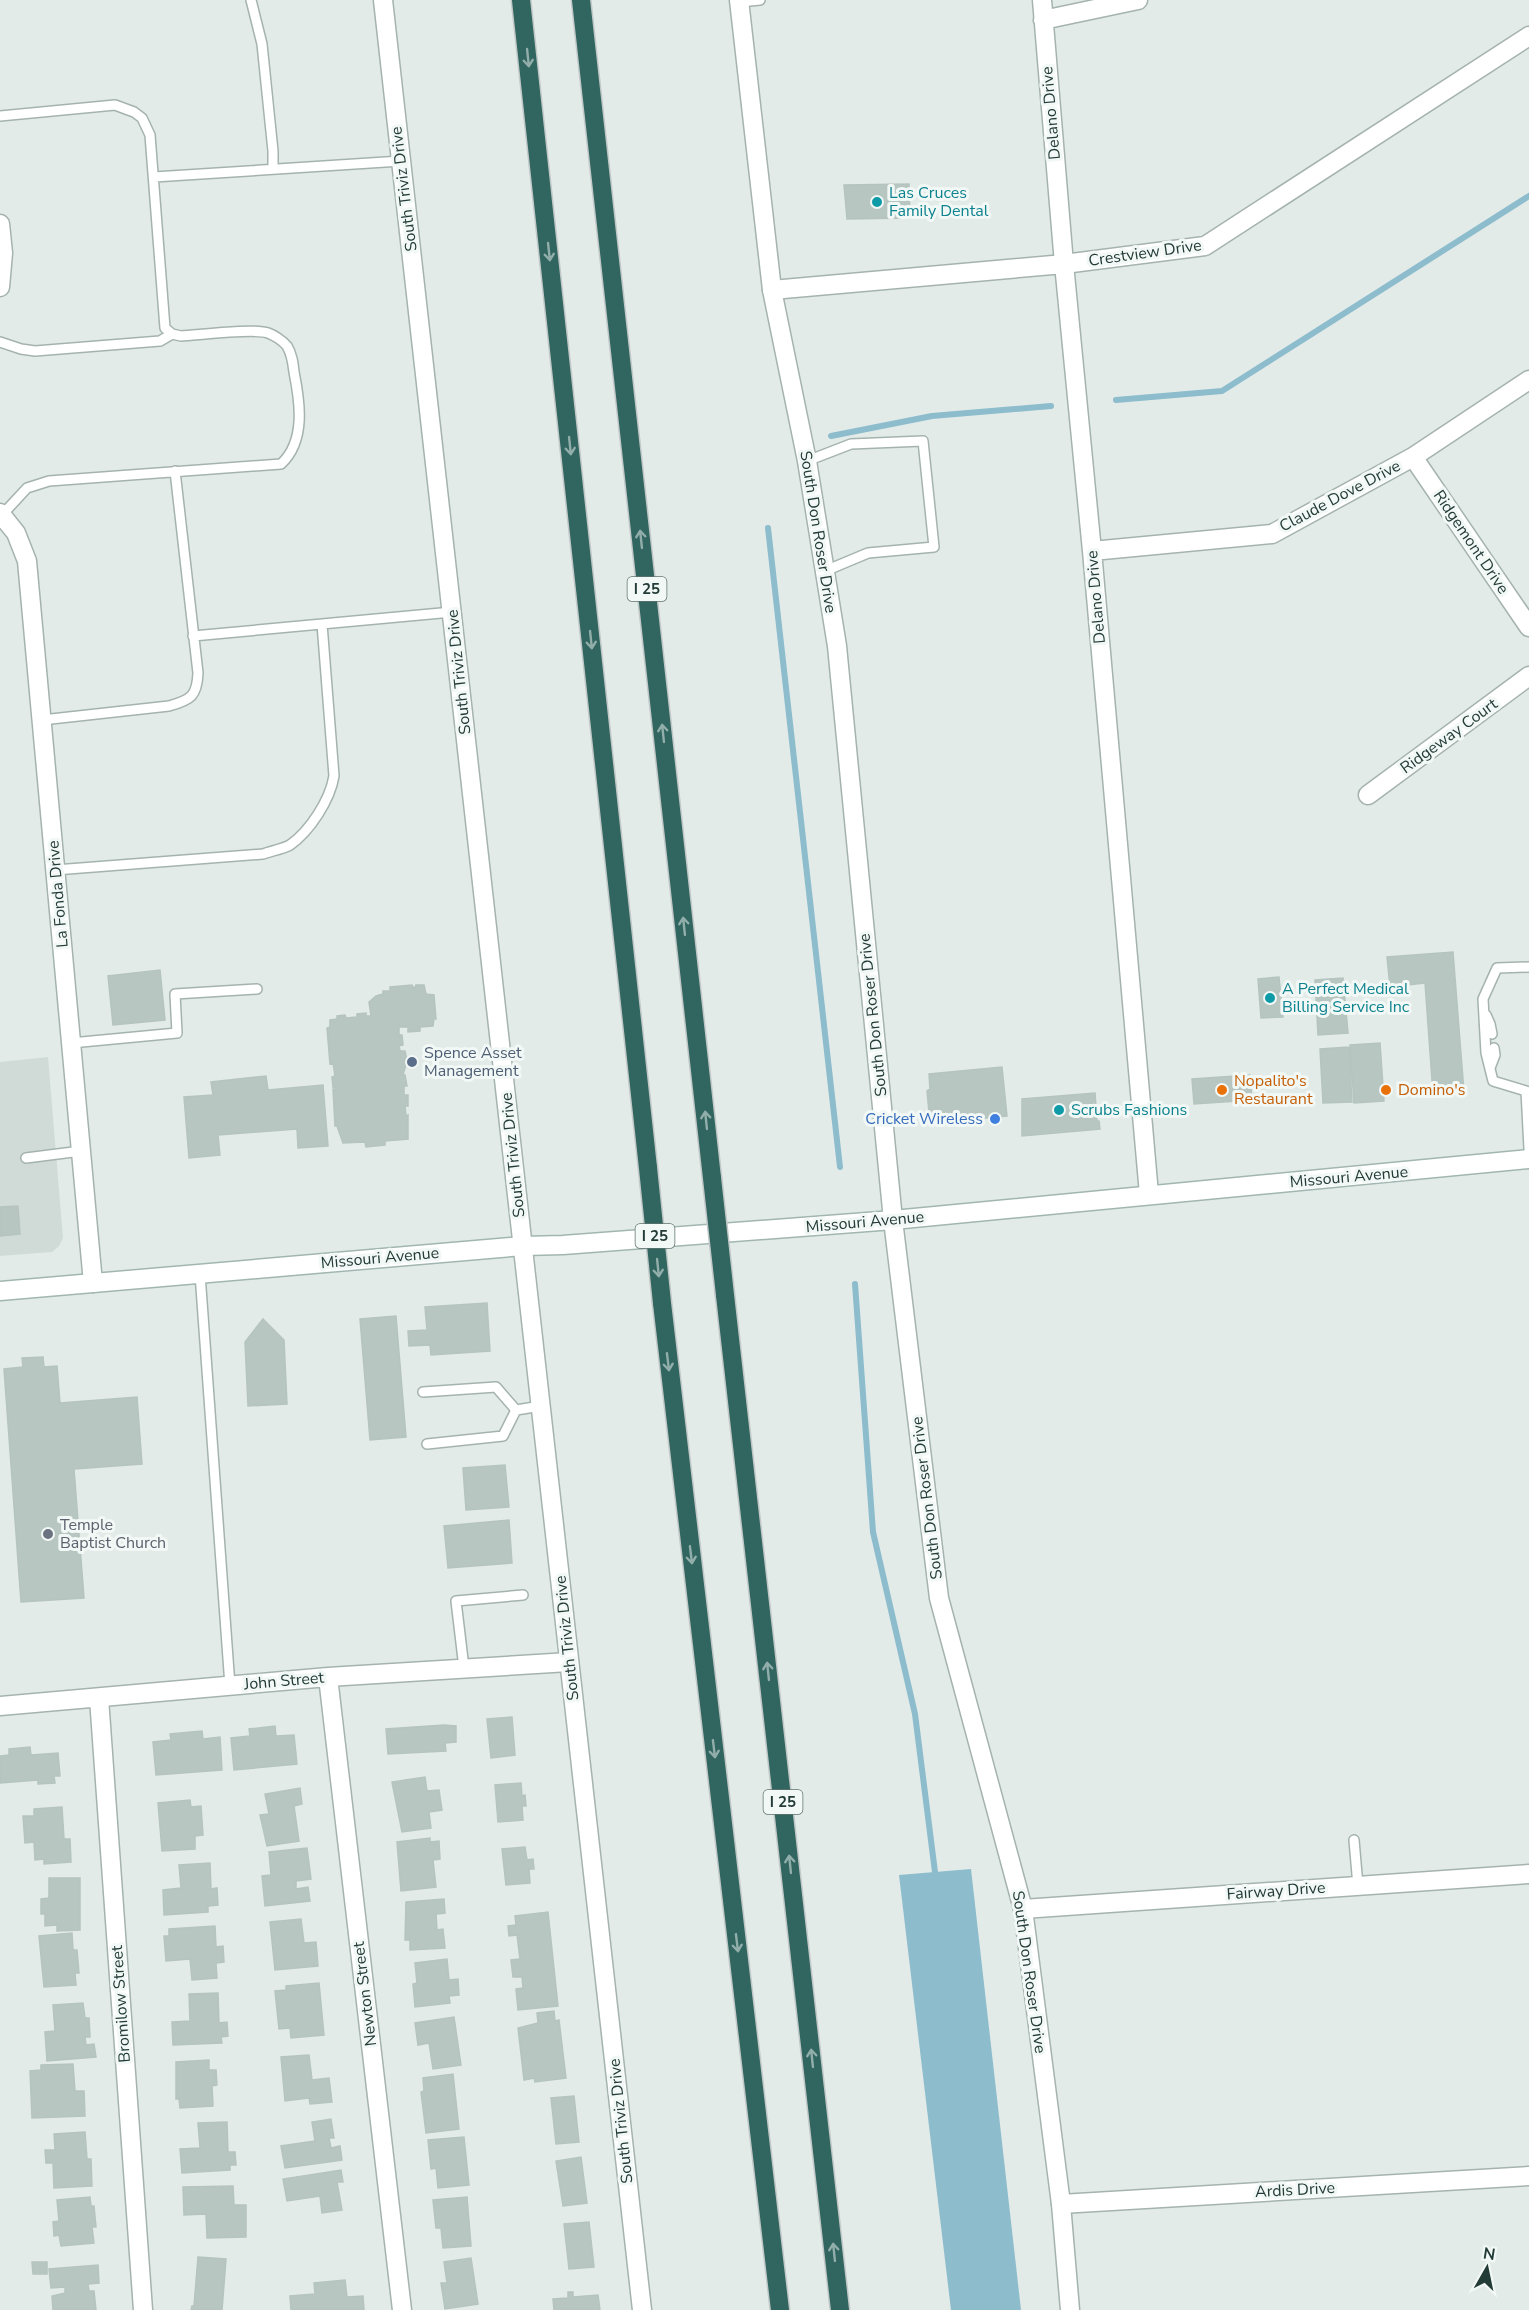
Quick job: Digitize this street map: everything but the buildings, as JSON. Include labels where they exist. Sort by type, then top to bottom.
[{"type":"highway","name":"I 25","points":[[521,0],[662,1304],[780,2310]]},
{"type":"highway","name":"I 25","points":[[581,0],[840,2310]]},
{"type":"street","name":"South Triviz Drive","points":[[383,0],[642,2310]]},
{"type":"street","name":"Delano Drive","points":[[1042,0],[1149,1194]]},
{"type":"street","points":[[1043,20],[1138,0]]},
{"type":"street","name":"South Don Roser Drive","points":[[740,1],[772,290],[807,461],[837,646],[893,1220],[939,1598],[1023,1909],[1061,2204],[1070,2310]]},
{"type":"street","name":"Crestview Drive","points":[[772,290],[1064,264],[1205,246],[1529,36]]},
{"type":"street","points":[[0,224],[3,254],[0,287]]},
{"type":"street","name":"Claude Dove Drive","points":[[1092,550],[1272,534],[1413,457],[1529,380]]},
{"type":"street","name":"Ridgemont Drive","points":[[1413,457],[1529,627]]},
{"type":"street","name":"La Fonda Drive","points":[[1,514],[16,533],[27,561],[93,1283]]},
{"type":"street","name":"Ridgeway Court","points":[[1368,795],[1529,676]]},
{"type":"street","name":"Missouri Avenue","points":[[0,1291],[523,1246],[563,1245],[893,1220],[1529,1159]]},
{"type":"street","name":"John Street","points":[[0,1706],[328,1677],[569,1662]]},
{"type":"street","name":"Newton Street","points":[[328,1677],[402,2310]]},
{"type":"street","name":"Bromilow Street","points":[[99,1698],[143,2310]]},
{"type":"street","name":"Fairway Drive","points":[[1023,1909],[1529,1874]]},
{"type":"street","name":"Ardis Drive","points":[[1061,2204],[1529,2176]]},
{"type":"lane","points":[[251,0],[262,44],[273,168]]},
{"type":"lane","points":[[740,1],[760,0]]},
{"type":"lane","points":[[0,116],[115,105],[125,107],[142,118],[150,135],[164,327],[172,334],[181,336],[260,332],[274,336],[285,344],[291,353],[299,397],[298,433],[293,448],[281,464],[49,481],[27,488],[1,514]]},
{"type":"lane","points":[[154,177],[401,161]]},
{"type":"lane","points":[[0,342],[35,351],[160,341],[172,334]]},
{"type":"lane","points":[[807,461],[851,444],[923,441],[934,547],[868,553],[825,571]]},
{"type":"lane","points":[[42,720],[169,706],[185,701],[194,694],[198,673],[175,471]]},
{"type":"lane","points":[[193,636],[452,612]]},
{"type":"lane","points":[[56,870],[263,854],[290,845],[318,816],[332,789],[334,776],[322,624]]},
{"type":"lane","points":[[1529,967],[1497,968],[1483,999],[1486,1053],[1493,1081],[1527,1090],[1529,1149]]},
{"type":"lane","points":[[71,1043],[177,1033],[175,994],[257,989]]},
{"type":"lane","points":[[1484,1011],[1492,1034]]},
{"type":"lane","points":[[1490,1068],[1495,1055],[1494,1048]]},
{"type":"lane","points":[[26,1158],[81,1151]]},
{"type":"lane","points":[[200,1274],[230,1686]]},
{"type":"lane","points":[[423,1392],[496,1387],[516,1410]]},
{"type":"lane","points":[[516,1410],[541,1407]]},
{"type":"lane","points":[[427,1444],[503,1436],[516,1410]]},
{"type":"lane","points":[[464,1668],[456,1601],[523,1595]]},
{"type":"lane","points":[[1354,1840],[1358,1886]]},
{"type":"shaded area","points":[[48,1057],[63,1238],[52,1252],[0,1256],[0,1062]]},
{"type":"water","points":[[971,1869],[1021,2310],[951,2310],[899,1875]]},
{"type":"waterway","points":[[1116,400],[1222,391],[1529,196]]},
{"type":"waterway","points":[[831,436],[932,416],[1051,406]]},
{"type":"waterway","points":[[768,528],[840,1167]]},
{"type":"waterway","points":[[855,1284],[873,1532],[915,1714],[935,1872]]},
{"type":"place","name":"Las Cruces Family Dental","points":[[877,202]]},
{"type":"place","name":"A Perfect Medical Billing Service Inc","points":[[1270,998]]},
{"type":"place","name":"Spence Asset Management","points":[[412,1062]]},
{"type":"place","name":"Nopalito's Restaurant","points":[[1222,1090]]},
{"type":"place","name":"Domino's","points":[[1386,1090]]},
{"type":"place","name":"Scrubs Fashions","points":[[1059,1110]]},
{"type":"place","name":"Cricket Wireless","points":[[995,1119]]},
{"type":"place","name":"Temple Baptist Church","points":[[48,1534]]}]
